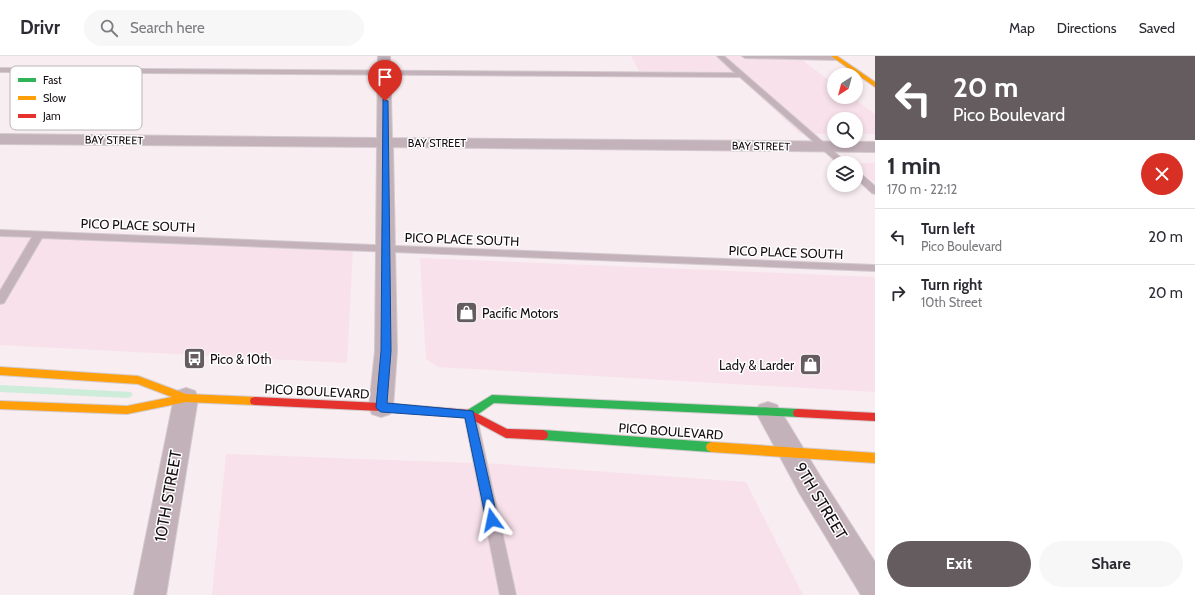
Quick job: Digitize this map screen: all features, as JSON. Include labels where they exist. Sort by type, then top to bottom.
[{"type":"main road","points":[[835,57],[875,85]]},
{"type":"main road","name":"PICO BOULEVARD","points":[[0,371],[138,380],[186,398]]},
{"type":"main road","name":"PICO BOULEVARD","points":[[0,405],[128,410],[186,398],[381,407],[470,414],[506,433],[875,458]]},
{"type":"main road","name":"PICO BOULEVARD","points":[[470,414],[492,399],[875,417]]},
{"type":"street","points":[[381,407],[386,351],[384,64]]},
{"type":"street","name":"BAY STREET","points":[[0,139],[875,147]]},
{"type":"street","name":"10TH STREET","points":[[150,595],[186,398]]},
{"type":"street","name":"9TH STREET","points":[[768,412],[875,589]]},
{"type":"lane","points":[[720,56],[835,156]]},
{"type":"lane","points":[[746,56],[835,57]]},
{"type":"lane","points":[[142,68],[384,64],[742,75]]},
{"type":"lane","points":[[0,70],[10,70]]},
{"type":"lane","points":[[863,180],[875,191]]},
{"type":"lane","name":"PICO PLACE SOUTH","points":[[0,233],[875,268]]},
{"type":"lane","points":[[0,300],[39,234]]},
{"type":"lane","points":[[470,414],[508,595]]},
{"type":"shaded area","points":[[631,56],[797,56],[827,79],[827,104],[861,104],[875,114],[875,134],[863,134],[863,112],[827,112],[827,134],[800,134],[734,72],[639,71]]},
{"type":"shaded area","points":[[863,163],[875,163],[875,183],[863,173]]},
{"type":"shaded area","points":[[0,237],[353,250],[347,363],[0,345]]},
{"type":"shaded area","points":[[420,258],[875,277],[875,392],[438,367],[426,359]]},
{"type":"shaded area","points":[[226,454],[499,464],[746,482],[803,595],[212,595]]},
{"type":"green space","points":[[0,385],[131,392],[133,395],[128,398],[0,392]]},
{"type":"traffic: fast","points":[[470,414],[492,399],[798,413]]},
{"type":"traffic: fast","points":[[543,435],[711,447]]},
{"type":"traffic: slow","points":[[834,56],[875,85]]},
{"type":"traffic: slow","points":[[0,371],[138,380],[186,398]]},
{"type":"traffic: slow","points":[[0,405],[127,410],[186,398],[255,401]]},
{"type":"traffic: slow","points":[[711,447],[875,458]]},
{"type":"traffic: jam","points":[[255,401],[381,407],[470,414],[506,433],[543,435]]},
{"type":"traffic: jam","points":[[798,413],[875,417]]},
{"type":"place","name":"Pacific Motors","points":[[466,313]]},
{"type":"place","name":"Pico & 10th","points":[[195,359]]},
{"type":"place","name":"Lady & Larder","points":[[810,365]]},
{"type":"route","points":[[385,101],[386,351],[381,407],[470,414],[492,520]]}]
